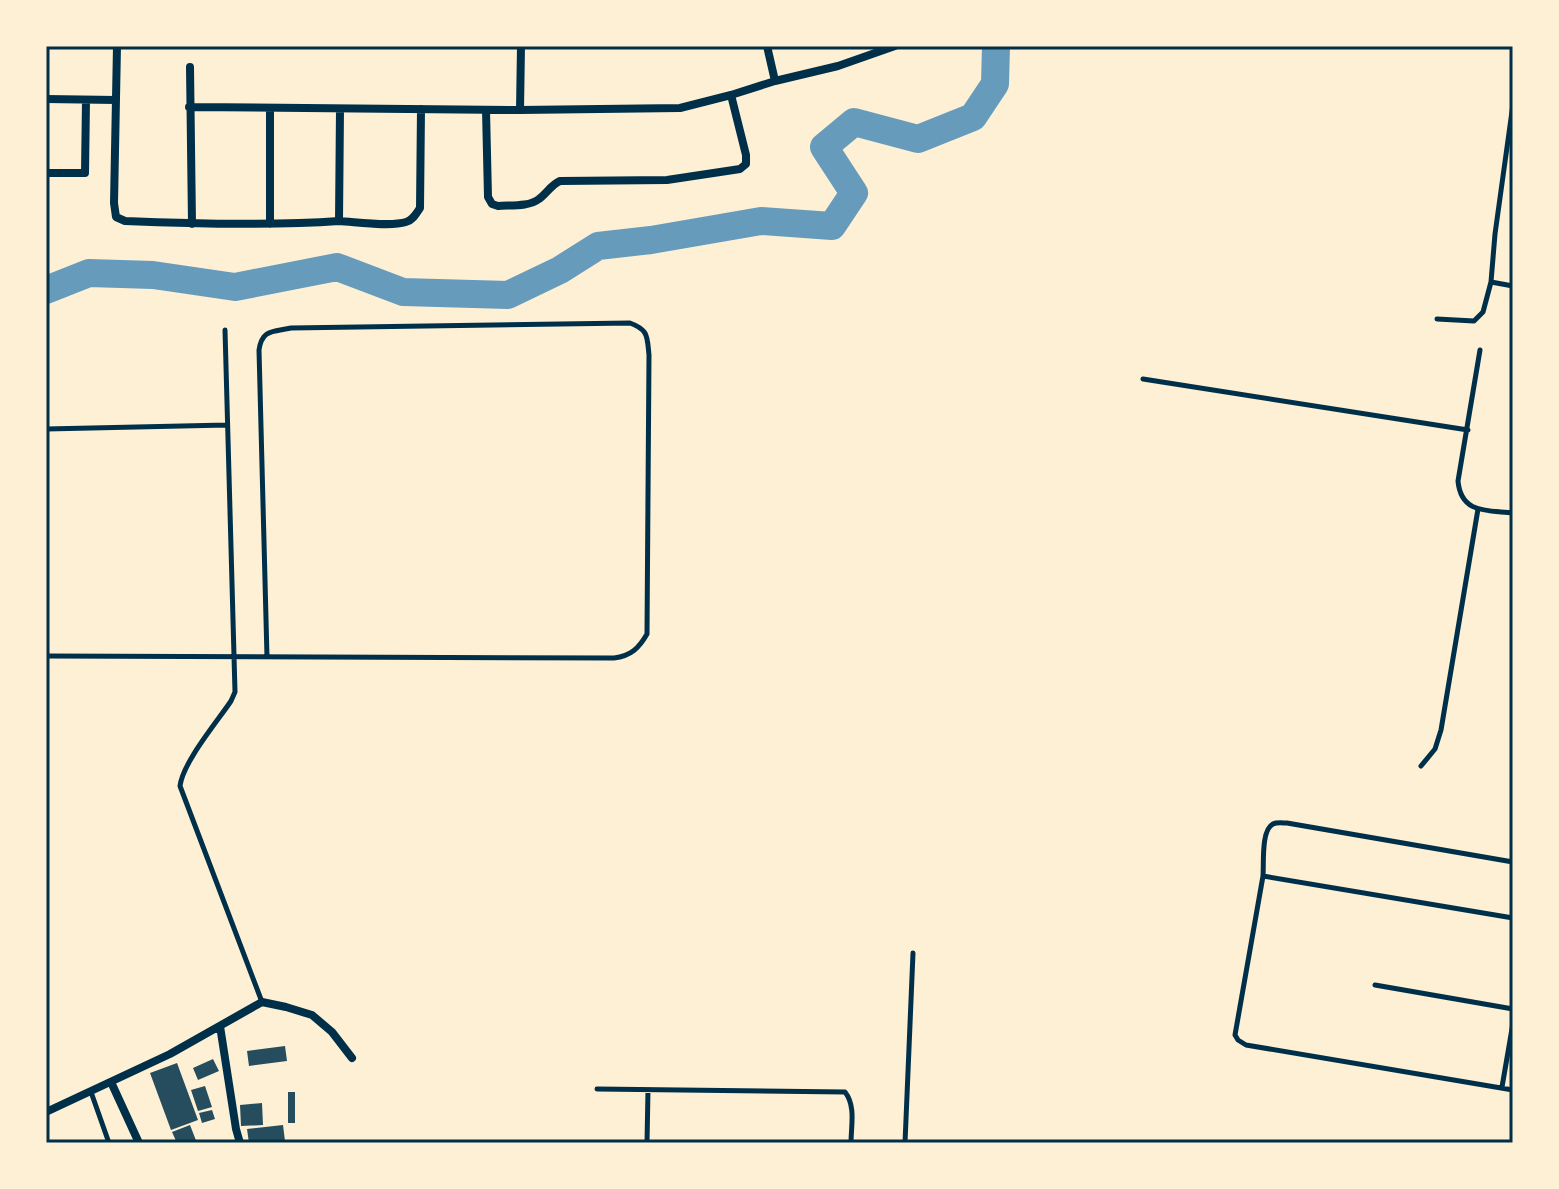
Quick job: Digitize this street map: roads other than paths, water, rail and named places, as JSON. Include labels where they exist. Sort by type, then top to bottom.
[{"type":"street","points":[[117,46],[114,203],[116,217],[125,221],[192,224],[403,223],[416,215],[420,208],[421,109]]},
{"type":"street","points":[[520,110],[521,46]]},
{"type":"street","points":[[767,46],[775,81]]},
{"type":"street","points":[[189,107],[673,108],[838,66],[895,46]]},
{"type":"street","points":[[190,67],[192,224]]},
{"type":"street","points":[[486,110],[488,197],[492,204],[498,206],[532,203],[560,181],[667,180],[740,169],[746,164],[746,155],[731,95]]},
{"type":"street","points":[[46,99],[116,100]]},
{"type":"street","points":[[46,173],[85,173],[86,100]]},
{"type":"street","points":[[270,108],[270,224]]},
{"type":"street","points":[[339,221],[340,109]]},
{"type":"street","points":[[46,1112],[170,1054],[262,1002],[312,1015],[332,1032],[352,1058]]},
{"type":"street","points":[[220,1026],[240,1143]]},
{"type":"street","points":[[111,1082],[139,1143]]},
{"type":"lane","points":[[1437,319],[1466,321],[1477,319],[1483,312],[1491,282],[1513,104]]},
{"type":"lane","points":[[1491,282],[1513,286]]},
{"type":"lane","points":[[46,656],[235,657],[614,658],[624,657],[635,651],[647,634],[649,355],[646,333],[630,323],[291,328],[266,333],[259,350],[267,657]]},
{"type":"lane","points":[[225,330],[235,692],[187,766],[180,786],[262,1002]]},
{"type":"lane","points":[[1480,350],[1458,481],[1459,491],[1469,506],[1513,513]]},
{"type":"lane","points":[[1143,379],[1468,430]]},
{"type":"lane","points":[[46,429],[227,425]]},
{"type":"lane","points":[[1421,766],[1435,749],[1441,730],[1478,509]]},
{"type":"lane","points":[[1513,862],[1287,823],[1270,826],[1265,834],[1263,876],[1235,1035],[1246,1045],[1513,1090]]},
{"type":"lane","points":[[1263,876],[1513,918]]},
{"type":"lane","points":[[905,1143],[913,953]]},
{"type":"lane","points":[[1375,985],[1513,1009]]},
{"type":"lane","points":[[1502,1087],[1513,1023]]},
{"type":"lane","points":[[597,1089],[845,1092],[852,1107],[851,1143]]},
{"type":"lane","points":[[647,1143],[648,1090]]},
{"type":"lane","points":[[90,1091],[109,1143]]},
{"type":"waterway","points":[[46,290],[89,273],[153,275],[235,287],[337,267],[403,292],[508,295],[560,270],[598,246],[761,221],[832,226],[854,193],[824,147],[854,122],[918,139],[973,117],[995,84],[996,46]]}]
